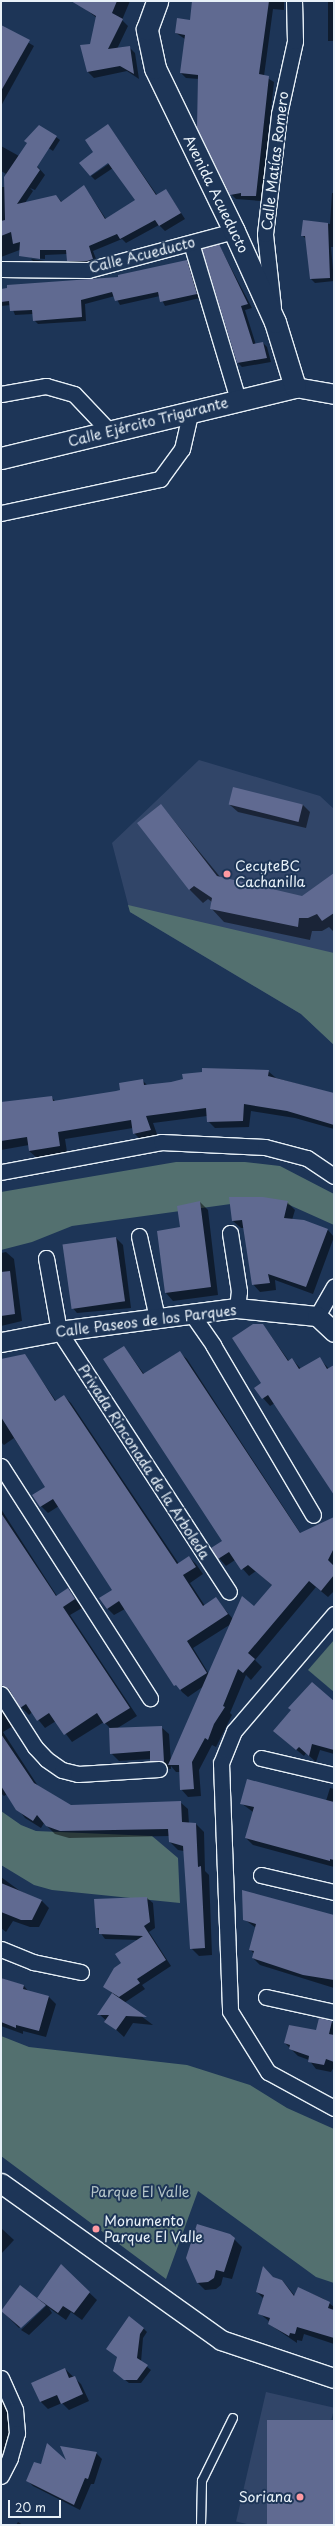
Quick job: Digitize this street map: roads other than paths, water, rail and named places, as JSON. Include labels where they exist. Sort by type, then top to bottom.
[{"type":"main road","name":"Avenida Acueducto","points":[[156,1],[147,29],[155,68],[234,231],[275,322],[295,387]]},
{"type":"main road","name":"Calle Ejército Trigarante","points":[[1,458],[190,414],[238,400],[295,387]]},
{"type":"street","name":"Calle Matías Romero","points":[[275,322],[265,234],[279,114],[295,41],[294,1]]},
{"type":"street","name":"Calle Acueducto","points":[[1,269],[88,270],[234,231]]},
{"type":"street","points":[[191,243],[238,400]]},
{"type":"street","points":[[1,394],[46,386],[74,394],[110,432]]},
{"type":"street","points":[[295,387],[334,394]]},
{"type":"street","points":[[1,513],[160,479],[182,449],[190,414]]},
{"type":"street","points":[[1,1172],[161,1142],[265,1147],[307,1158],[334,1176]]},
{"type":"street","points":[[230,1233],[239,1291],[237,1308]]},
{"type":"street","points":[[138,1236],[156,1318]]},
{"type":"street","points":[[46,1258],[59,1331]]},
{"type":"street","points":[[334,1286],[316,1316],[334,1332]]},
{"type":"street","name":"Calle Paseos de los Parques","points":[[1,1342],[59,1331],[237,1308],[316,1316]]},
{"type":"street","points":[[191,1313],[213,1345],[314,1515]]},
{"type":"street","name":"Privada Rinconada de la Arboleda","points":[[59,1331],[229,1592]]},
{"type":"street","points":[[1,1466],[150,1698]]},
{"type":"street","points":[[334,1614],[234,1731],[221,1763],[230,2011],[268,2072],[334,2108]]},
{"type":"street","points":[[1,1694],[35,1747],[46,1759],[62,1770],[78,1774],[159,1769]]},
{"type":"street","points":[[261,1758],[334,1775]]},
{"type":"street","points":[[261,1875],[334,1892]]},
{"type":"street","points":[[1,1949],[33,1962],[81,1972]]},
{"type":"street","points":[[266,1997],[334,2012]]},
{"type":"street","points":[[1,2183],[221,2340],[334,2378]]},
{"type":"street","points":[[1,2378],[15,2410],[17,2433],[10,2458],[1,2476]]},
{"type":"lane","points":[[200,2525],[202,2481],[233,2418]]},
{"type":"place","name":"CecyteBC Cachanilla","points":[[227,874]]},
{"type":"place","name":"Monumento Parque El Valle","points":[[96,2229]]},
{"type":"place","name":"Soriana","points":[[300,2497]]},
{"type":"park label","name":"Parque El Valle","points":[[140,2192]]}]
